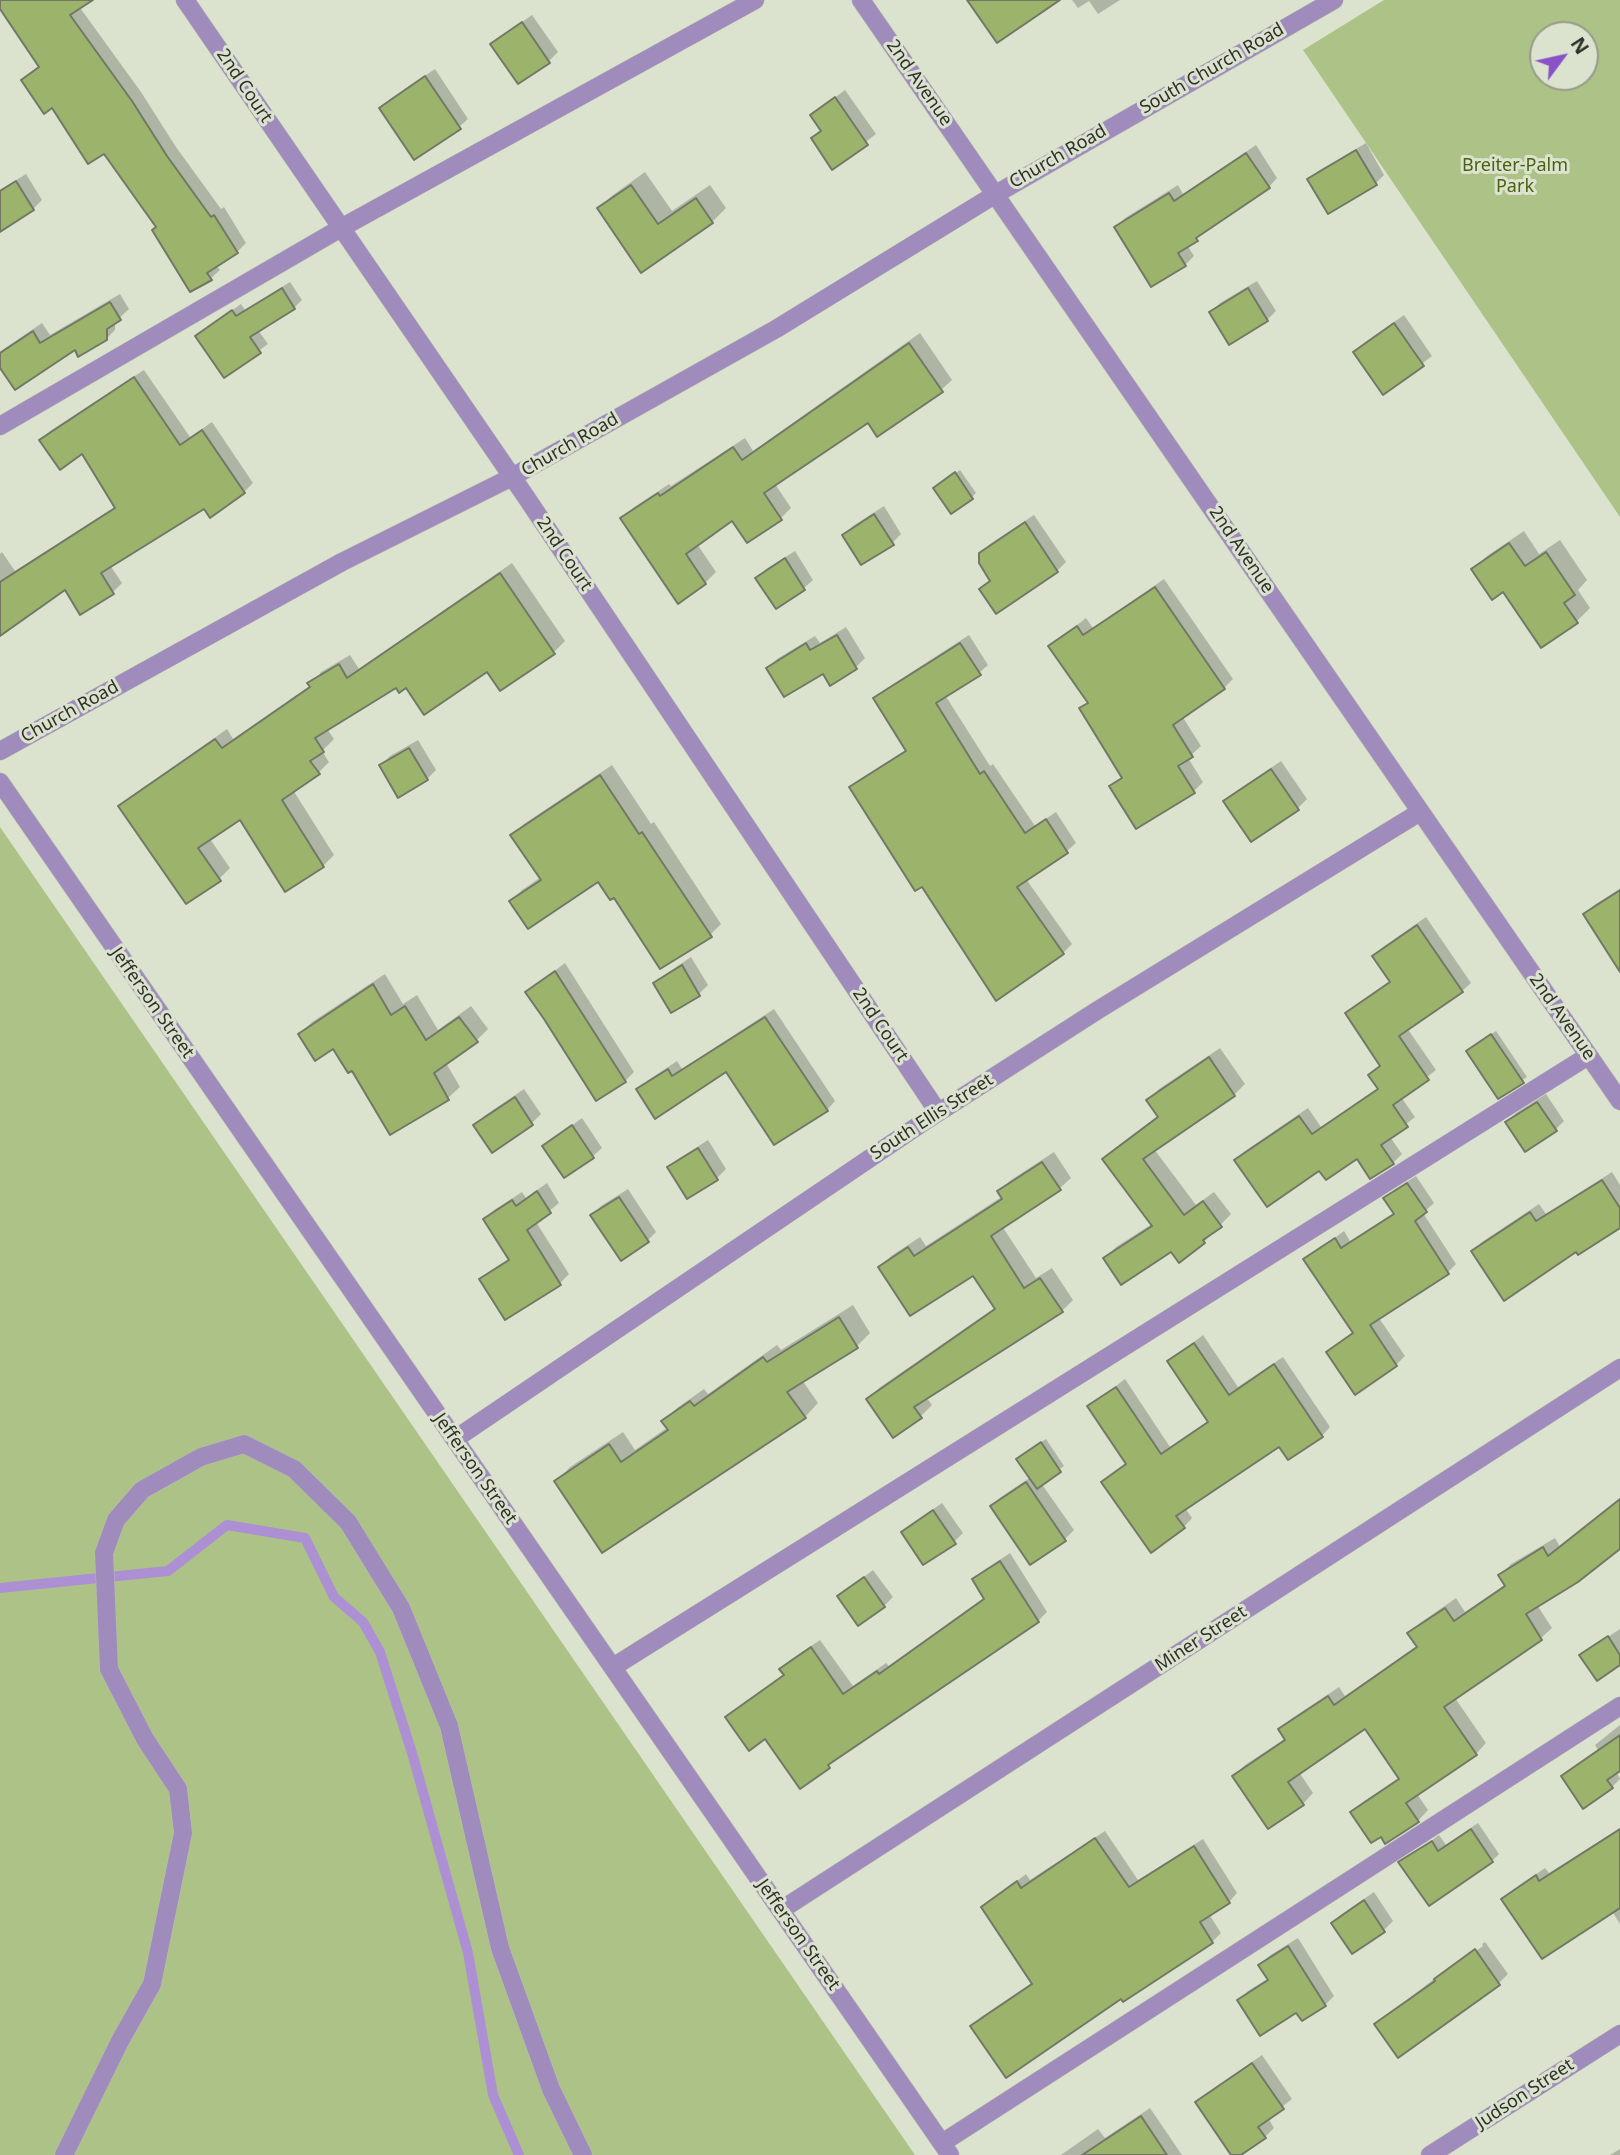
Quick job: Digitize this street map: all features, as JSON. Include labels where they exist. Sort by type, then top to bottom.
[{"type":"street","name":"2nd Court","points":[[185,0],[512,477],[938,1112]]},
{"type":"street","points":[[0,426],[341,228],[755,0]]},
{"type":"street","name":"2nd Avenue","points":[[860,0],[1620,1101]]},
{"type":"street","name":"South Church Road","points":[[1128,117],[1306,6],[1334,0]]},
{"type":"street","name":"Church Road","points":[[0,751],[342,562],[512,477],[776,329],[996,194],[1128,117]]},
{"type":"street","name":"Jefferson Street","points":[[0,782],[946,2149]]},
{"type":"street","name":"South Ellis Street","points":[[455,1439],[938,1112],[1420,812]]},
{"type":"street","points":[[613,1667],[1588,1056]]},
{"type":"street","name":"Miner Street","points":[[781,1910],[1620,1368]]},
{"type":"street","points":[[64,2155],[120,2041],[152,1984],[183,1833],[178,1789],[145,1738],[109,1669],[104,1553],[116,1520],[142,1490],[201,1457],[244,1444],[294,1469],[348,1522],[401,1608],[449,1726],[500,1948],[551,2089],[583,2155]]},
{"type":"street","points":[[946,2149],[1620,1706]]},
{"type":"street","name":"Judson Street","points":[[1430,2155],[1620,2034]]},
{"type":"green space","name":"Breiter-Palm Park","points":[[1384,0],[1620,0],[1620,517],[1303,50]]},
{"type":"green space","points":[[0,827],[915,2155],[0,2155]]},
{"type":"building","points":[[0,0],[93,0],[70,15],[132,101],[167,156],[211,217],[214,215],[238,253],[207,273],[212,280],[190,292],[152,230],[156,227],[104,154],[88,164],[52,108],[44,114],[21,80],[39,67],[0,9]]},
{"type":"building","points":[[967,0],[1060,0],[997,43]]},
{"type":"building","points":[[522,22],[550,63],[518,84],[490,44]]},
{"type":"building","points":[[425,76],[461,129],[414,160],[379,108]]},
{"type":"building","points":[[835,97],[868,145],[832,170],[811,138],[821,131],[810,115]]},
{"type":"building","points":[[1356,150],[1377,185],[1328,214],[1307,179]]},
{"type":"building","points":[[1246,153],[1270,188],[1196,238],[1198,241],[1178,253],[1186,266],[1151,287],[1114,227],[1169,193],[1174,201]]},
{"type":"building","points":[[16,181],[34,210],[0,232],[0,191]]},
{"type":"building","points":[[631,185],[658,224],[696,198],[713,223],[641,273],[597,208]]},
{"type":"building","points":[[282,288],[295,309],[250,337],[261,353],[224,378],[195,336],[232,310],[236,316]]},
{"type":"building","points":[[1248,288],[1268,321],[1229,345],[1209,312]]},
{"type":"building","points":[[110,302],[121,320],[107,329],[107,340],[78,357],[75,350],[15,390],[0,368],[0,353],[33,331],[40,343]]},
{"type":"building","points":[[1394,323],[1424,366],[1383,395],[1353,352]]},
{"type":"building","points":[[909,343],[943,392],[877,437],[868,423],[764,493],[782,520],[747,543],[732,521],[686,554],[706,584],[678,604],[620,518],[658,493],[660,496],[733,447],[742,460]]},
{"type":"building","points":[[134,377],[180,445],[202,430],[245,493],[210,518],[204,509],[101,573],[114,594],[80,615],[65,590],[0,636],[0,582],[115,508],[82,454],[60,470],[39,440]]},
{"type":"building","points":[[955,472],[973,499],[951,514],[933,488]]},
{"type":"building","points":[[874,514],[894,545],[861,565],[842,535]]},
{"type":"building","points":[[1025,522],[1058,572],[996,614],[979,589],[990,581],[979,563],[979,553]]},
{"type":"building","points":[[1509,543],[1525,566],[1546,552],[1575,595],[1564,603],[1578,623],[1541,648],[1503,592],[1492,600],[1471,569]]},
{"type":"building","points":[[785,558],[805,590],[776,609],[755,578]]},
{"type":"building","points":[[500,573],[555,654],[500,691],[487,672],[424,715],[406,688],[399,693],[396,688],[315,738],[324,752],[310,761],[320,774],[282,800],[324,867],[285,892],[240,820],[198,848],[221,881],[186,904],[118,806],[215,739],[222,748],[310,687],[307,683],[339,664],[347,678]]},
{"type":"building","points":[[1155,587],[1225,689],[1173,725],[1193,757],[1178,766],[1195,793],[1136,829],[1109,786],[1122,778],[1079,708],[1088,703],[1048,646],[1077,626],[1083,635]]},
{"type":"building","points":[[837,635],[857,669],[830,686],[823,674],[784,697],[766,668],[806,643],[810,650]]},
{"type":"building","points":[[960,643],[981,675],[936,703],[980,774],[984,771],[1025,833],[1046,819],[1068,853],[1017,887],[1064,954],[996,1001],[922,887],[915,891],[849,787],[906,751],[873,698]]},
{"type":"building","points":[[409,748],[428,780],[398,798],[379,765]]},
{"type":"building","points":[[1271,769],[1299,810],[1251,842],[1223,801]]},
{"type":"building","points":[[600,775],[639,834],[642,832],[712,937],[660,969],[614,898],[610,900],[598,882],[528,929],[509,901],[541,880],[510,835]]},
{"type":"building","points":[[1620,890],[1620,972],[1583,914]]},
{"type":"building","points":[[1417,925],[1463,992],[1399,1036],[1429,1080],[1393,1105],[1408,1127],[1381,1145],[1394,1164],[1370,1179],[1357,1159],[1326,1180],[1319,1171],[1267,1207],[1234,1160],[1299,1116],[1312,1134],[1378,1089],[1368,1075],[1380,1066],[1345,1013],[1390,982],[1372,956]]},
{"type":"building","points":[[682,965],[700,996],[671,1013],[653,983]]},
{"type":"building","points":[[555,971],[626,1082],[596,1101],[525,992]]},
{"type":"building","points":[[373,984],[391,1015],[405,1006],[426,1040],[459,1017],[478,1042],[434,1073],[449,1100],[390,1135],[352,1071],[348,1073],[333,1049],[315,1061],[298,1034]]},
{"type":"building","points":[[765,1017],[828,1111],[774,1145],[726,1072],[655,1119],[636,1089],[668,1069],[672,1076]]},
{"type":"building","points":[[1491,1034],[1524,1083],[1498,1099],[1466,1051]]},
{"type":"building","points":[[1209,1057],[1235,1096],[1143,1159],[1184,1215],[1203,1201],[1222,1227],[1203,1240],[1205,1243],[1179,1263],[1171,1252],[1121,1285],[1103,1258],[1152,1226],[1102,1159],[1158,1117],[1146,1100]]},
{"type":"building","points":[[515,1097],[533,1125],[492,1153],[473,1125]]},
{"type":"building","points":[[1537,1102],[1557,1131],[1525,1152],[1505,1122]]},
{"type":"building","points":[[572,1125],[594,1158],[564,1178],[542,1146]]},
{"type":"building","points":[[698,1148],[718,1180],[687,1199],[667,1167]]},
{"type":"building","points":[[1042,1162],[1061,1190],[991,1236],[1024,1288],[1040,1278],[1063,1312],[914,1407],[922,1418],[893,1438],[866,1399],[995,1309],[973,1276],[910,1316],[878,1267],[908,1247],[914,1256],[1002,1199],[997,1191]]},
{"type":"building","points":[[1602,1180],[1620,1208],[1620,1228],[1578,1255],[1576,1252],[1504,1301],[1471,1251],[1530,1212],[1536,1221]]},
{"type":"building","points":[[1407,1183],[1427,1212],[1415,1221],[1449,1274],[1370,1325],[1397,1366],[1355,1395],[1326,1352],[1353,1333],[1303,1259],[1335,1238],[1341,1248],[1394,1214],[1383,1198]]},
{"type":"building","points":[[537,1191],[551,1213],[527,1230],[561,1285],[505,1320],[479,1279],[509,1260],[483,1219],[512,1200],[516,1206]]},
{"type":"building","points":[[619,1197],[649,1242],[621,1261],[590,1215]]},
{"type":"building","points":[[839,1317],[858,1348],[787,1392],[806,1418],[602,1553],[554,1481],[609,1444],[621,1462],[668,1430],[661,1421],[690,1401],[694,1406],[763,1357],[767,1362]]},
{"type":"building","points":[[1194,1343],[1229,1395],[1274,1364],[1323,1437],[1288,1460],[1279,1447],[1176,1516],[1185,1528],[1151,1553],[1101,1482],[1126,1464],[1087,1406],[1116,1387],[1161,1454],[1208,1422],[1167,1361]]},
{"type":"building","points":[[1041,1442],[1061,1472],[1037,1489],[1016,1459]]},
{"type":"building","points":[[1026,1482],[1066,1541],[1030,1565],[990,1506]]},
{"type":"building","points":[[1620,1499],[1620,1549],[1578,1582],[1526,1614],[1542,1640],[1444,1707],[1477,1755],[1406,1803],[1419,1822],[1385,1844],[1381,1837],[1371,1843],[1350,1812],[1399,1779],[1365,1729],[1288,1782],[1304,1805],[1268,1829],[1232,1776],[1285,1740],[1278,1729],[1328,1696],[1334,1705],[1417,1647],[1407,1633],[1445,1608],[1454,1621],[1505,1586],[1498,1575],[1543,1547],[1548,1556]]},
{"type":"building","points":[[933,1510],[956,1544],[923,1565],[901,1532]]},
{"type":"building","points":[[1000,1561],[1039,1622],[828,1765],[830,1768],[800,1789],[765,1739],[749,1751],[725,1717],[784,1675],[779,1669],[811,1647],[843,1694],[877,1671],[879,1674],[984,1599],[972,1579]]},
{"type":"building","points":[[864,1577],[885,1607],[858,1626],[837,1596]]},
{"type":"building","points":[[1608,1636],[1620,1655],[1620,1665],[1597,1681],[1579,1655]]},
{"type":"building","points":[[1620,1735],[1620,1771],[1607,1780],[1613,1788],[1583,1809],[1561,1776]]},
{"type":"building","points":[[1471,1829],[1493,1862],[1429,1906],[1398,1862],[1432,1841],[1438,1851]]},
{"type":"building","points":[[1620,1829],[1620,1908],[1542,1959],[1501,1899],[1536,1875],[1539,1881]]},
{"type":"building","points":[[1095,1838],[1129,1887],[1194,1846],[1230,1903],[1200,1922],[1213,1943],[1123,2002],[1121,1999],[1006,2078],[970,2026],[1032,1984],[981,1907],[1017,1881],[1021,1888]]},
{"type":"building","points":[[1364,1900],[1385,1932],[1352,1954],[1331,1923]]},
{"type":"building","points":[[1288,1946],[1326,2006],[1302,2021],[1296,2013],[1260,2036],[1237,2000],[1268,1980],[1258,1965]]},
{"type":"building","points":[[1475,1949],[1500,1985],[1398,2058],[1374,2024]]},
{"type":"building","points":[[1252,2063],[1284,2109],[1258,2127],[1266,2138],[1241,2155],[1231,2155],[1195,2102]]},
{"type":"building","points":[[1141,2116],[1167,2155],[1082,2155]]},
{"type":"waterway","points":[[0,1588],[168,1571],[227,1525],[305,1538],[334,1597],[363,1622],[380,1652],[412,1753],[468,1953],[493,2095],[519,2155]]}]
